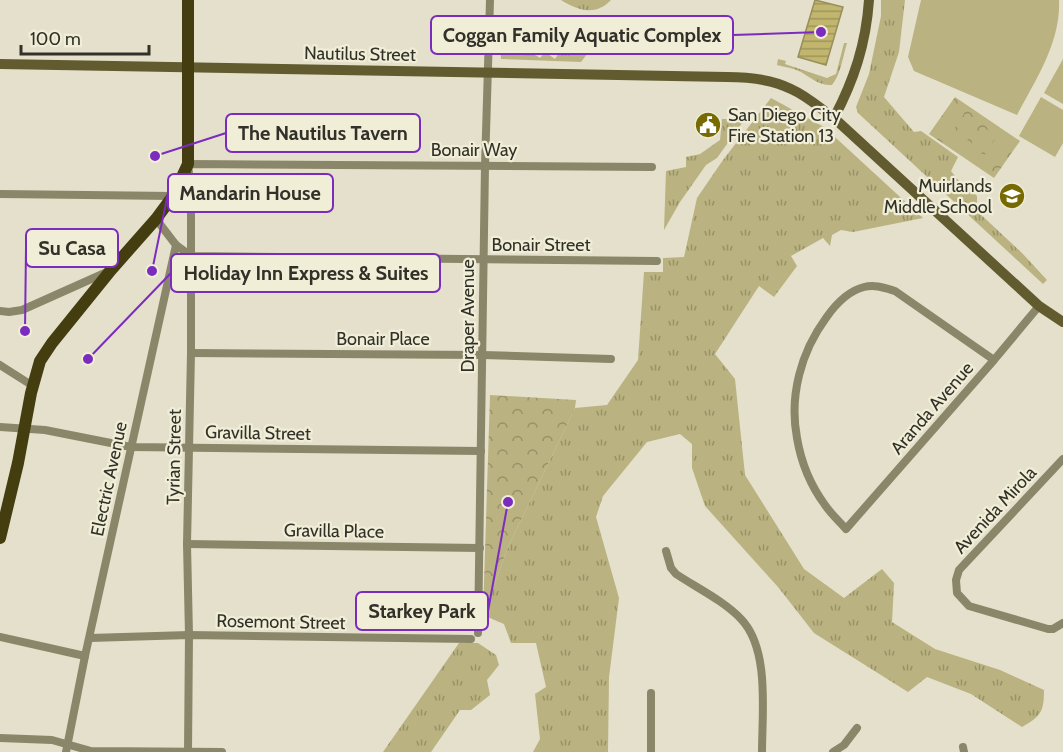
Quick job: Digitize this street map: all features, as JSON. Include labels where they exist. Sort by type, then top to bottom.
[{"type":"main road","points":[[1,533],[40,361],[111,270],[156,219],[173,196],[188,165],[188,0]]},
{"type":"main road","points":[[834,118],[852,82],[860,57],[869,0]]},
{"type":"main road","name":"Nautilus Street","points":[[0,64],[747,77],[774,82],[791,88],[834,118],[1039,306],[1063,322]]},
{"type":"street","name":"Draper Avenue","points":[[478,633],[483,260],[490,0]]},
{"type":"street","name":"Bonair Way","points":[[188,165],[652,167]]},
{"type":"street","name":"Tyrian Street","points":[[188,165],[191,194],[191,353],[187,543],[188,751]]},
{"type":"street","points":[[0,194],[173,196]]},
{"type":"street","points":[[156,219],[176,245],[191,256]]},
{"type":"street","name":"Electric Avenue","points":[[67,748],[85,656],[176,245]]},
{"type":"street","name":"Bonair Street","points":[[191,256],[657,261]]},
{"type":"street","points":[[0,311],[22,310],[111,270]]},
{"type":"street","name":"Aranda Avenue","points":[[994,360],[904,296],[882,286],[866,286],[854,291],[835,305],[815,333],[806,351],[798,377],[793,408],[797,439],[808,478],[824,505],[846,529],[994,360],[1039,306]]},
{"type":"street","name":"Bonair Place","points":[[191,353],[483,355],[611,359]]},
{"type":"street","points":[[0,365],[33,386]]},
{"type":"street","name":"Gravilla Street","points":[[0,427],[45,430],[131,447],[481,451]]},
{"type":"street","name":"Avenida Mirola","points":[[1063,459],[959,570],[956,579],[957,593],[969,606],[1048,629],[1053,629],[1063,623]]},
{"type":"street","name":"Gravilla Place","points":[[187,543],[480,548]]},
{"type":"street","points":[[666,551],[670,568],[676,574],[727,607],[741,618],[751,632],[759,653],[762,677],[762,752]]},
{"type":"street","name":"Rosemont Street","points":[[90,638],[189,635],[471,639]]},
{"type":"street","points":[[0,637],[85,656]]},
{"type":"street","points":[[651,693],[651,752]]},
{"type":"street","points":[[833,752],[844,745],[857,728]]},
{"type":"street","points":[[0,738],[52,740],[67,748],[91,751],[222,752]]},
{"type":"green space","points":[[561,0],[611,0],[599,8],[587,10],[574,7]]},
{"type":"green space","points":[[881,0],[905,0],[899,52],[884,97],[914,132],[921,131],[958,157],[951,171],[977,196],[977,211],[1047,280],[1043,284],[858,113],[856,107],[869,74],[881,16]]},
{"type":"green space","points":[[921,0],[1059,0],[1059,16],[1052,45],[1017,115],[914,71],[908,57]]},
{"type":"green space","points":[[499,20],[508,26],[503,33],[540,58],[545,52],[555,59],[566,42],[587,54],[581,62],[501,59]]},
{"type":"green space","points":[[844,43],[847,43],[838,76],[832,85],[820,83],[798,71],[777,65],[778,59],[786,61],[785,64],[827,78],[836,74]]},
{"type":"green space","points":[[1063,59],[1063,104],[1044,93]]},
{"type":"green space","points":[[955,97],[1020,141],[994,178],[929,134]]},
{"type":"green space","points":[[1041,97],[1063,110],[1063,143],[1055,157],[1019,136]]},
{"type":"green space","points":[[771,98],[824,127],[923,218],[853,232],[841,230],[832,235],[830,246],[823,238],[791,256],[797,266],[774,297],[759,286],[715,354],[735,379],[745,475],[804,569],[844,598],[882,569],[894,583],[892,622],[935,649],[1000,670],[1044,690],[1042,708],[1033,720],[1022,727],[971,694],[927,677],[908,692],[814,633],[778,587],[705,506],[692,468],[692,444],[680,434],[647,442],[603,496],[596,517],[619,598],[609,677],[608,752],[533,752],[540,739],[535,694],[546,687],[536,643],[511,643],[504,624],[483,615],[508,547],[575,408],[607,405],[638,360],[644,272],[663,272],[663,258],[684,257],[697,198]]},
{"type":"green space","points":[[953,106],[964,114],[947,140],[935,132]]},
{"type":"green space","points":[[967,116],[979,124],[961,149],[950,141]]},
{"type":"green space","points":[[722,119],[742,119],[742,123],[717,158],[706,165],[664,230],[666,171],[686,167],[686,157],[700,154],[720,140]]},
{"type":"green space","points":[[983,127],[994,135],[977,160],[965,152]]},
{"type":"green space","points":[[997,136],[1009,144],[991,170],[980,162]]},
{"type":"green space","points":[[490,395],[576,400],[575,408],[508,547],[483,615]]},
{"type":"green space","points":[[459,643],[478,643],[496,655],[499,665],[487,680],[490,695],[471,710],[460,710],[431,752],[383,752]]},
{"type":"shaded area","points":[[815,0],[843,7],[826,65],[798,57]]},
{"type":"place","name":"Coggan Family Aquatic Complex","points":[[821,32]]},
{"type":"place","name":"San Diego City Fire Station 13","points":[[708,125]]},
{"type":"place","name":"The Nautilus Tavern","points":[[155,156]]},
{"type":"place","name":"Muirlands Middle School","points":[[1012,196]]},
{"type":"place","name":"Mandarin House","points":[[152,271]]},
{"type":"place","name":"Su Casa","points":[[25,331]]},
{"type":"place","name":"Holiday Inn Express & Suites","points":[[88,359]]},
{"type":"place","name":"Starkey Park","points":[[508,502]]}]
